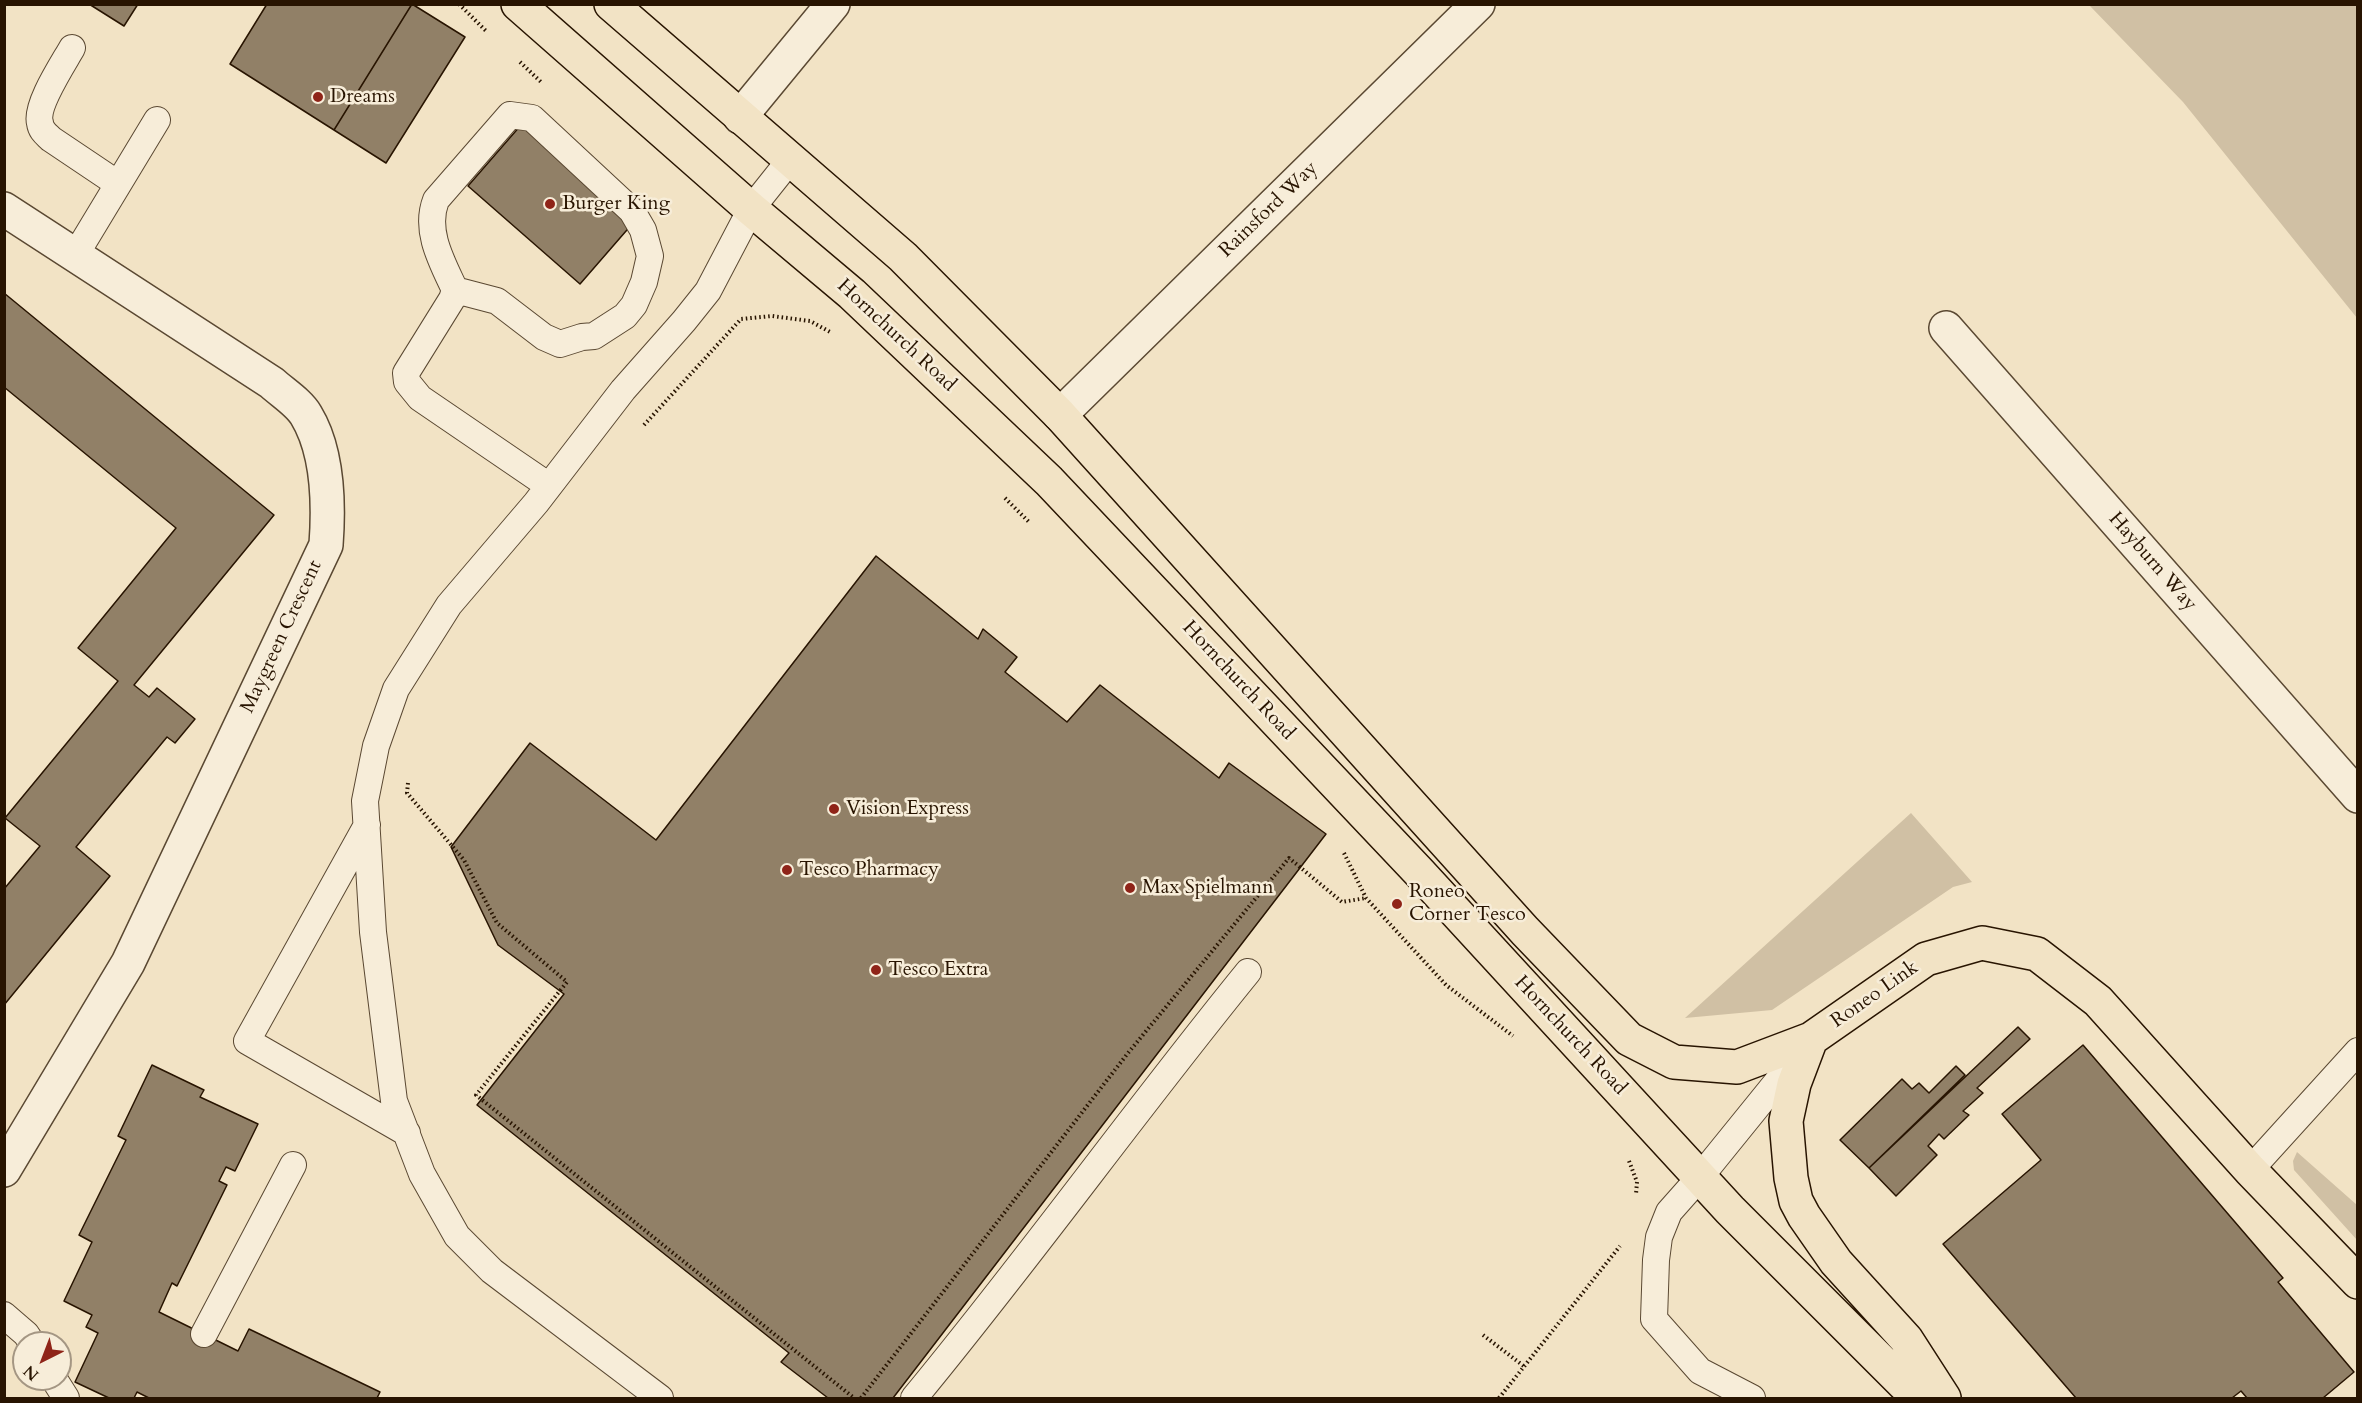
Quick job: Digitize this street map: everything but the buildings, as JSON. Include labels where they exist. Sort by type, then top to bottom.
[{"type":"main road","name":"Hornchurch Road","points":[[518,4],[751,209],[852,294],[1049,482],[1419,872],[1763,1244],[1918,1398]]},
{"type":"main road","name":"Hornchurch Road","points":[[611,4],[903,257],[1060,415],[1517,922],[1629,1039],[1674,1062],[1737,1067],[1811,1039]]},
{"type":"main road","name":"Roneo Link","points":[[1944,1398],[1906,1339],[1836,1262],[1804,1216],[1796,1201],[1791,1178],[1786,1121],[1794,1084],[1811,1039],[1926,959],[1982,942],[2037,954],[2098,1001],[2250,1170],[2358,1282]]},
{"type":"street","points":[[740,117],[832,4]]},
{"type":"street","name":"Rainsford Way","points":[[1060,415],[1478,4]]},
{"type":"street","name":"Maygreen Crescent","points":[[4,209],[273,383],[306,413],[315,435],[328,489],[326,545],[128,963],[4,1170]]},
{"type":"street","name":"Hayburn Way","points":[[1946,328],[2358,796]]},
{"type":"lane","points":[[72,48],[44,100],[39,122],[43,132],[51,139],[118,184]]},
{"type":"lane","points":[[455,290],[497,301],[544,337],[560,344],[594,336],[625,316],[634,305],[644,282],[650,256],[643,230],[632,211],[532,118],[510,115],[436,200],[431,213],[436,245],[444,270],[455,290],[452,299],[406,373],[407,382],[420,399],[549,486]]},
{"type":"lane","points":[[76,254],[157,120]]},
{"type":"lane","points":[[660,1398],[492,1271],[457,1236],[422,1174],[394,1101],[373,932],[365,801],[376,746],[396,689],[449,605],[549,486],[623,390],[708,291],[751,209],[790,160]]},
{"type":"lane","points":[[367,825],[247,1041],[406,1133]]},
{"type":"lane","points":[[914,1398],[1004,1287],[1162,1078],[1248,972]]},
{"type":"lane","points":[[1752,1398],[1700,1371],[1654,1319],[1659,1237],[1669,1212],[1811,1039]]},
{"type":"lane","points":[[2250,1170],[2358,1051]]},
{"type":"lane","points":[[204,1334],[292,1164]]},
{"type":"lane","points":[[4,1316],[22,1331]]},
{"type":"path","points":[[642,428],[741,319],[772,316],[810,321],[837,335]]},
{"type":"path","points":[[998,491],[1032,525]]},
{"type":"path","points":[[408,772],[407,793],[464,860],[496,923],[567,982],[476,1095],[854,1398]]},
{"type":"path","points":[[1340,845],[1366,898],[1446,985],[1521,1042]]},
{"type":"path","points":[[861,1398],[1128,1053],[1288,858],[1342,902],[1366,898]]},
{"type":"path","points":[[1627,1156],[1637,1182],[1636,1201]]},
{"type":"path","points":[[1499,1398],[1624,1238]]},
{"type":"path","points":[[1483,1335],[1525,1367]]},
{"type":"shaded area","points":[[2089,5],[2357,5],[2357,318],[2183,102]]},
{"type":"shaded area","points":[[1911,813],[1972,882],[1953,887],[1772,1010],[1685,1018]]},
{"type":"shaded area","points":[[2297,1152],[2357,1205],[2357,1240],[2294,1170],[2293,1161]]},
{"type":"place","name":"Dreams","points":[[318,97]]},
{"type":"place","name":"Burger King","points":[[550,204]]},
{"type":"place","name":"Vision Express","points":[[834,809]]},
{"type":"place","name":"Tesco Pharmacy","points":[[787,870]]},
{"type":"place","name":"Max Spielmann","points":[[1130,888]]},
{"type":"place","name":"Roneo Corner Tesco","points":[[1397,904]]},
{"type":"place","name":"Tesco Extra","points":[[876,970]]}]
